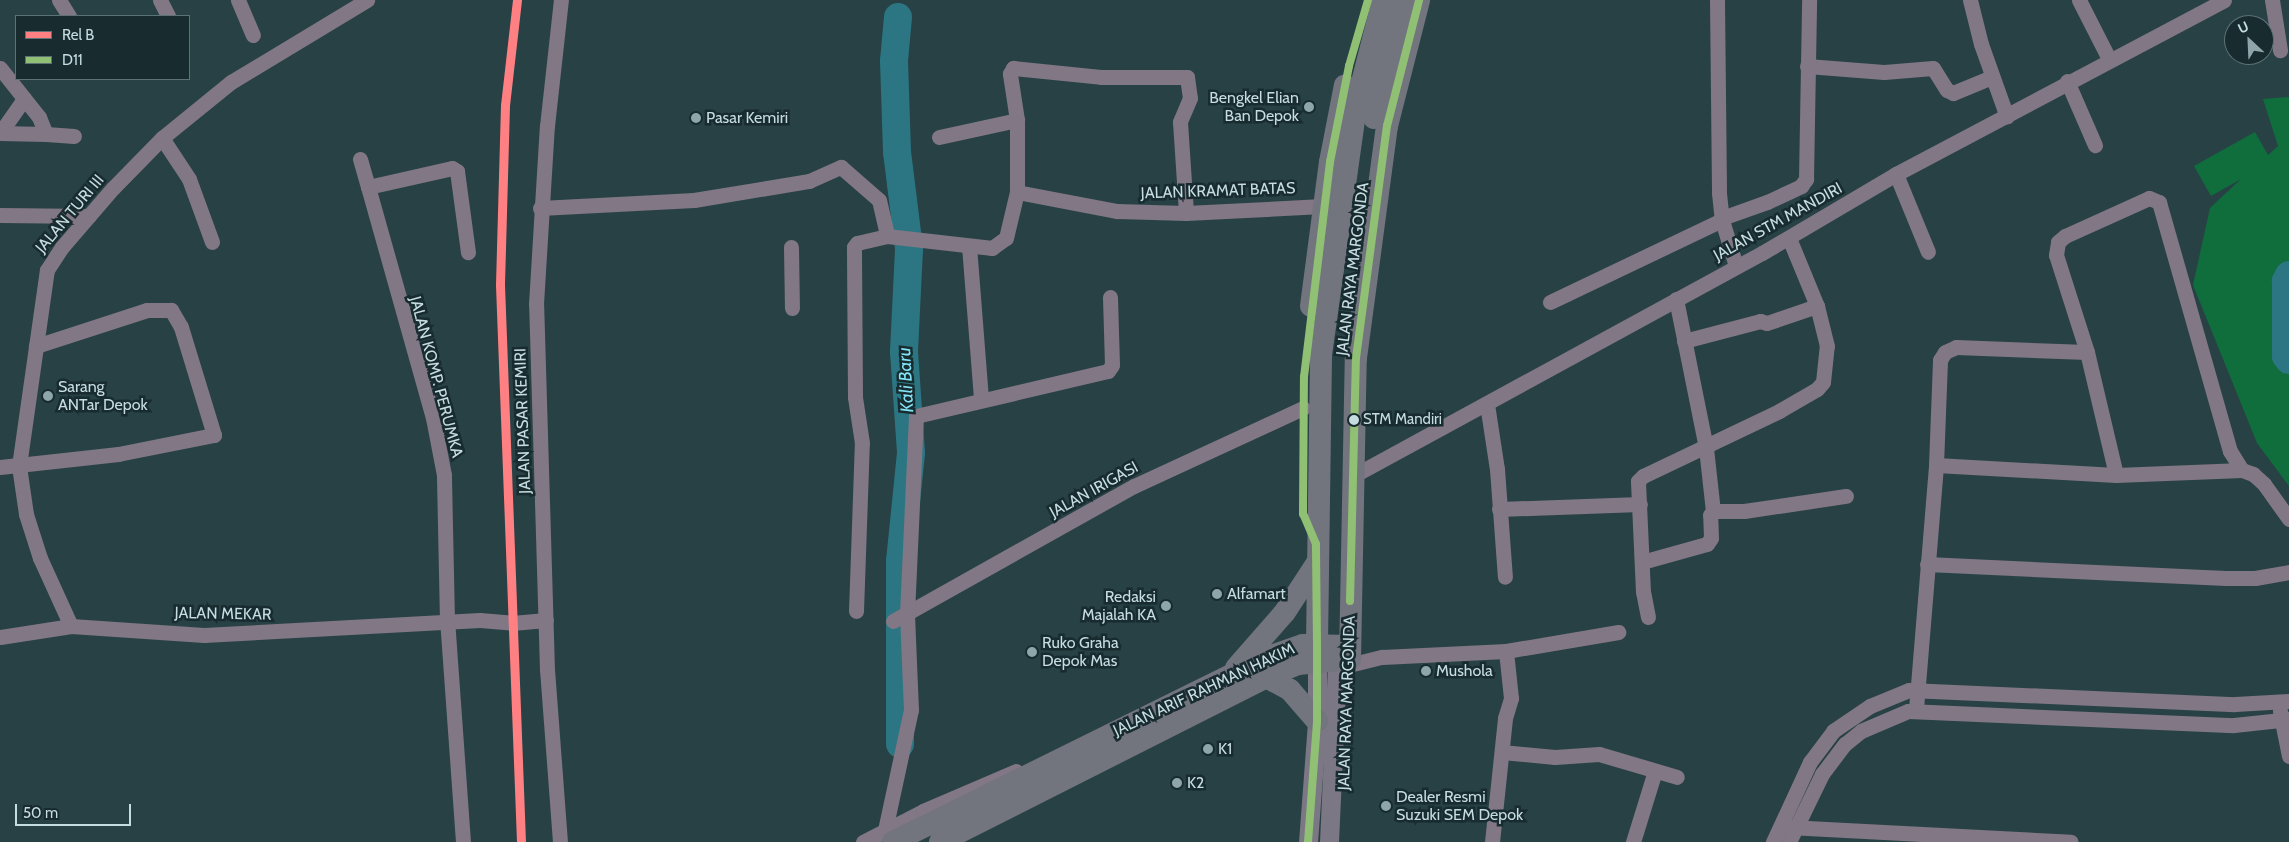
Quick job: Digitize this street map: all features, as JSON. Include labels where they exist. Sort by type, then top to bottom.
[{"type":"highway","name":"JALAN RAYA MARGONDA","points":[[1337,655],[1348,357],[1370,84],[1368,0]]},
{"type":"highway","name":"JALAN RAYA MARGONDA","points":[[1337,655],[1316,554],[1304,514],[1303,408],[1319,304],[1370,84],[1383,0]]},
{"type":"highway","name":"JALAN RAYA MARGONDA","points":[[1316,554],[1319,304],[1323,206],[1402,0]]},
{"type":"highway","name":"JALAN RAYA MARGONDA","points":[[1370,84],[1419,0]]},
{"type":"highway","points":[[1229,676],[1285,612],[1316,554]]},
{"type":"highway","name":"JALAN ARIF RAHMAN HAKIM","points":[[889,836],[1025,774],[1282,651],[1337,655]]},
{"type":"highway","name":"JALAN ARIF RAHMAN HAKIM","points":[[940,842],[1266,677],[1298,664],[1337,655]]},
{"type":"highway","points":[[1266,677],[1290,690],[1317,722]]},
{"type":"main road","name":"JALAN RAYA MARGONDA","points":[[1308,842],[1317,722],[1337,655]]},
{"type":"main road","name":"JALAN RAYA MARGONDA","points":[[1329,842],[1337,655]]},
{"type":"main road","name":"JALAN RAYA MARGONDA","points":[[1337,655],[1341,842]]},
{"type":"street","points":[[60,0],[68,15]]},
{"type":"street","points":[[160,0],[168,15]]},
{"type":"street","points":[[238,0],[253,35]]},
{"type":"street","name":"JALAN TURI III","points":[[71,626],[40,558],[28,523],[19,466],[47,270],[89,216],[162,138],[231,82],[367,0]]},
{"type":"street","name":"JALAN PASAR KEMIRI","points":[[560,842],[546,620],[536,304],[540,208],[561,0]]},
{"type":"street","points":[[1717,0],[1719,194],[1722,219],[1736,266]]},
{"type":"street","points":[[1550,302],[1722,219],[1767,202],[1804,183],[1809,0]]},
{"type":"street","points":[[1970,0],[1992,77],[2007,117]]},
{"type":"street","points":[[2079,0],[2109,59]]},
{"type":"street","name":"JALAN STM MANDIRI","points":[[1344,478],[1487,404],[1789,238],[1896,174],[2007,117],[2109,59],[2224,0]]},
{"type":"street","points":[[2272,0],[2280,50]]},
{"type":"street","points":[[1807,66],[1884,72],[1934,68],[1947,90],[1953,93],[1992,77]]},
{"type":"street","points":[[0,68],[39,117],[46,134]]},
{"type":"street","points":[[856,611],[862,442],[855,398],[854,247],[857,243],[889,237],[992,248],[1004,242],[1017,192],[1017,120],[1010,74],[1013,68],[1101,77],[1187,77],[1190,98],[1180,122],[1186,213]]},
{"type":"street","points":[[2067,82],[2095,145]]},
{"type":"street","points":[[0,132],[24,98]]},
{"type":"street","points":[[938,137],[1017,120]]},
{"type":"street","points":[[0,132],[74,136]]},
{"type":"street","points":[[162,138],[189,179],[212,242]]},
{"type":"street","name":"JALAN KOMP. PERUMKA","points":[[360,159],[432,418],[444,475],[447,622],[463,842]]},
{"type":"street","points":[[540,208],[694,200],[809,181],[841,167],[879,200],[889,237]]},
{"type":"street","points":[[368,187],[452,168],[457,171],[468,252]]},
{"type":"street","points":[[1896,174],[1928,252]]},
{"type":"street","name":"JALAN KRAMAT BATAS","points":[[1017,192],[1117,211],[1186,213],[1323,206]]},
{"type":"street","points":[[2116,474],[2087,352],[2056,255],[2058,242],[2065,236],[2154,198],[2159,202],[2230,451],[2242,470]]},
{"type":"street","points":[[0,215],[89,216]]},
{"type":"street","points":[[1648,617],[1643,592],[1638,482],[1643,476],[1706,448],[1793,403],[1823,382],[1827,346],[1817,306],[1789,238]]},
{"type":"street","points":[[969,246],[981,400]]},
{"type":"street","points":[[791,247],[792,308]]},
{"type":"street","points":[[889,836],[911,710],[900,618],[916,416],[1108,371],[1112,364],[1110,297]]},
{"type":"street","points":[[1642,562],[1707,544],[1710,538],[1710,515],[1713,511],[1706,448],[1676,299]]},
{"type":"street","points":[[1684,341],[1760,321],[1767,323],[1817,306]]},
{"type":"street","points":[[0,467],[118,454],[214,435],[181,327],[171,310],[147,310],[36,346]]},
{"type":"street","points":[[1916,709],[1916,689],[1936,465],[1940,360],[1945,352],[1956,347],[2087,352]]},
{"type":"street","points":[[1487,404],[1505,577]]},
{"type":"street","name":"JALAN IRIGASI","points":[[900,618],[1134,486],[1303,408]]},
{"type":"street","points":[[1936,465],[2116,474],[2242,470],[2253,474],[2264,484],[2289,520]]},
{"type":"street","points":[[1713,511],[1744,511],[1846,496]]},
{"type":"street","points":[[1499,509],[1640,504]]},
{"type":"street","points":[[1928,564],[2226,578],[2289,572]]},
{"type":"street","name":"JALAN MEKAR","points":[[0,637],[71,626],[204,634],[447,622],[546,620]]},
{"type":"street","points":[[1337,655],[1382,657],[1506,652],[1618,632]]},
{"type":"street","points":[[1492,842],[1505,718],[1510,698],[1506,652]]},
{"type":"street","points":[[1789,832],[1810,762],[1833,731],[1870,706],[1916,689],[2236,704],[2284,701],[2289,756]]},
{"type":"street","points":[[1773,842],[1789,832],[1822,774],[1845,744],[1877,723],[1916,709],[2234,725],[2285,720]]},
{"type":"street","points":[[1502,752],[1555,757],[1599,754],[1677,777]]},
{"type":"street","name":"JALAN ARIF RAHMAN HAKIM","points":[[863,842],[889,836],[992,780],[1063,756]]},
{"type":"street","points":[[1633,842],[1655,771]]},
{"type":"street","name":"JALAN ARIF RAHMAN HAKIM","points":[[963,842],[1034,803],[1073,776]]},
{"type":"street","points":[[1789,832],[2071,842]]},
{"type":"green space","points":[[2289,97],[2289,486],[2257,443],[2193,285],[2210,208],[2241,179],[2211,196],[2194,166],[2255,132],[2268,155],[2278,146],[2263,99]]},
{"type":"waterway","name":"Kali Baru","points":[[898,17],[894,61],[897,152],[909,249],[904,352],[911,453],[900,562],[900,744]]},
{"type":"waterway","points":[[2289,275],[2286,281],[2286,356],[2289,360]]},
{"type":"rail line","name":"B","points":[[517,0],[505,105],[500,285],[521,842]]},
{"type":"transit line","name":"D11","points":[[1308,842],[1317,721],[1317,644],[1316,544],[1303,514],[1304,377],[1330,162],[1349,66],[1368,0]]},
{"type":"transit line","name":"D11","points":[[1350,601],[1356,358],[1387,126],[1419,0]]},
{"type":"place","name":"Bengkel Elian Ban Depok","points":[[1309,107]]},
{"type":"place","name":"Pasar Kemiri","points":[[696,118]]},
{"type":"place","name":"Sarang ANTar Depok","points":[[48,396]]},
{"type":"place","name":"STM Mandiri","points":[[1354,420]]},
{"type":"place","name":"Alfamart","points":[[1217,594]]},
{"type":"place","name":"Redaksi Majalah KA","points":[[1166,606]]},
{"type":"place","name":"Ruko Graha Depok Mas","points":[[1032,652]]},
{"type":"place","name":"Mushola","points":[[1426,671]]},
{"type":"place","name":"K1","points":[[1208,749]]},
{"type":"place","name":"K2","points":[[1177,783]]},
{"type":"place","name":"Dealer Resmi Suzuki SEM Depok","points":[[1386,806]]}]
